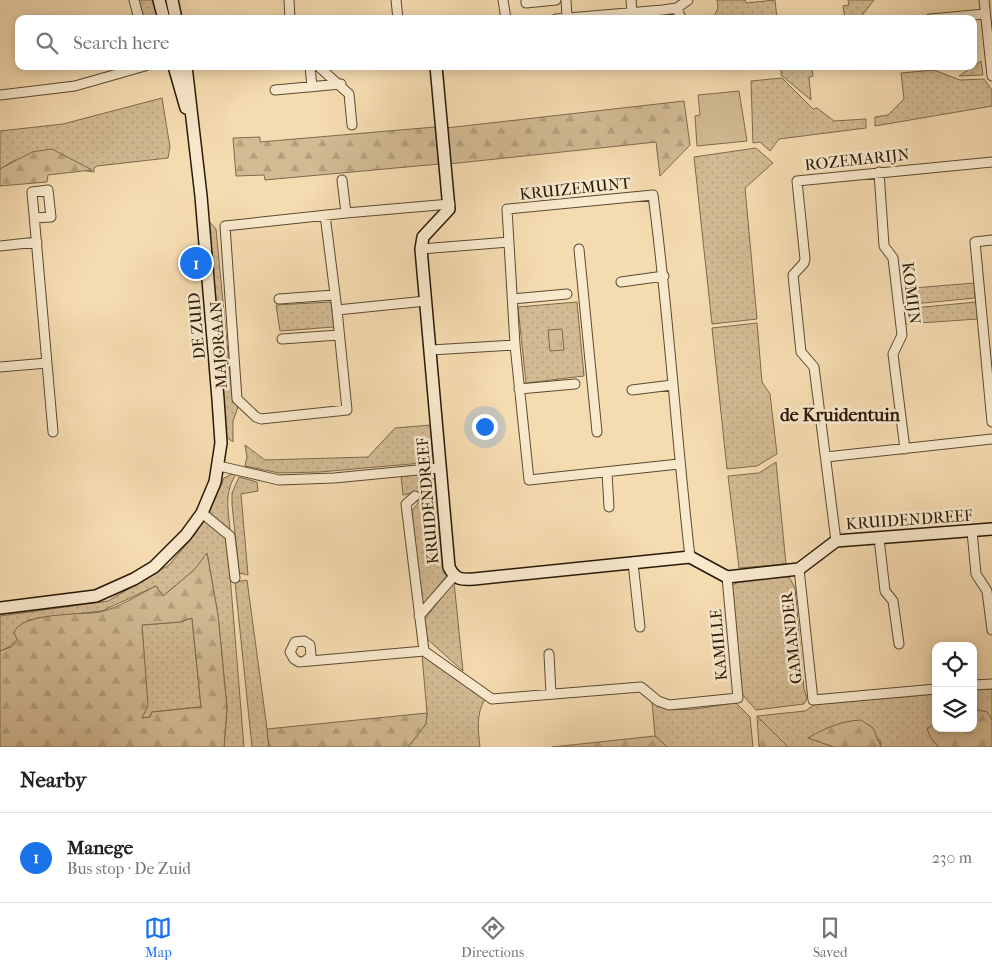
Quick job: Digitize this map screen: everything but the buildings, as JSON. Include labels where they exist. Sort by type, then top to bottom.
[{"type":"street","points":[[134,0],[138,15]]},
{"type":"street","points":[[160,0],[163,15]]},
{"type":"street","points":[[172,0],[175,15]]},
{"type":"street","points":[[289,0],[290,15]]},
{"type":"street","points":[[396,0],[398,15]]},
{"type":"street","points":[[503,0],[505,15]]},
{"type":"street","points":[[526,0],[526,3],[556,0]]},
{"type":"street","points":[[566,0],[567,15]]},
{"type":"street","points":[[631,0],[632,12]]},
{"type":"street","points":[[593,15],[677,8],[688,0]]},
{"type":"street","points":[[984,0],[988,19],[992,76]]},
{"type":"street","points":[[677,8],[680,15]]},
{"type":"street","points":[[0,94],[75,86],[131,70]]},
{"type":"street","name":"DE ZUID","points":[[175,70],[193,133]]},
{"type":"street","name":"DE ZUID","points":[[0,608],[96,596],[119,587],[154,567],[186,535],[202,513],[215,482],[222,443],[201,196],[186,70]]},
{"type":"street","points":[[310,70],[312,87]]},
{"type":"street","points":[[323,70],[341,84],[349,94],[352,125]]},
{"type":"street","points":[[436,70],[450,204],[446,215],[423,237],[422,249],[508,242]]},
{"type":"street","points":[[275,90],[341,84]]},
{"type":"street","name":"ROZEMARIJN","points":[[836,541],[814,367],[802,352],[793,275],[804,263],[805,259],[798,181],[992,162]]},
{"type":"street","name":"KOMIJN","points":[[879,172],[884,246],[893,258],[902,335],[894,354],[905,449]]},
{"type":"street","points":[[342,180],[346,213],[450,204]]},
{"type":"street","name":"KRUIZEMUNT","points":[[679,464],[608,474],[529,480],[515,345],[507,209],[653,195],[664,276],[679,464],[690,557]]},
{"type":"street","name":"MAJORAAN","points":[[325,215],[347,410],[261,419],[239,403],[237,399],[225,226],[325,215],[346,213]]},
{"type":"street","points":[[35,218],[53,432]]},
{"type":"street","points":[[992,240],[975,242],[992,422]]},
{"type":"street","points":[[0,246],[37,242]]},
{"type":"street","name":"KRUIDENDREEF","points":[[422,249],[448,567],[454,576],[461,580],[474,580],[690,557]]},
{"type":"street","points":[[579,250],[597,432]]},
{"type":"street","points":[[621,282],[664,276]]},
{"type":"street","points":[[512,299],[567,294]]},
{"type":"street","points":[[279,299],[334,295]]},
{"type":"street","points":[[337,310],[426,301]]},
{"type":"street","points":[[282,339],[339,335]]},
{"type":"street","points":[[431,350],[515,345]]},
{"type":"street","points":[[0,367],[47,363]]},
{"type":"street","points":[[519,388],[575,384]]},
{"type":"street","points":[[632,390],[672,385]]},
{"type":"street","points":[[826,457],[992,439]]},
{"type":"street","points":[[219,466],[279,480],[334,478],[440,468]]},
{"type":"street","points":[[608,474],[609,507]]},
{"type":"street","points":[[305,661],[424,651],[406,504],[415,496]]},
{"type":"street","points":[[202,513],[230,536],[235,578]]},
{"type":"street","name":"KRUIDENDREEF","points":[[799,569],[836,541],[992,529]]},
{"type":"street","points":[[972,531],[976,574],[987,591],[992,630]]},
{"type":"street","points":[[879,538],[885,592],[893,600],[899,644]]},
{"type":"street","points":[[690,557],[728,577],[799,569]]},
{"type":"street","points":[[633,563],[640,627]]},
{"type":"street","name":"GAMANDER","points":[[799,569],[813,700],[932,689]]},
{"type":"street","points":[[419,616],[454,576]]},
{"type":"street","name":"KAMILLE","points":[[424,651],[492,698],[641,687],[658,701],[669,705],[738,698],[728,577]]},
{"type":"street","points":[[549,654],[552,694]]},
{"type":"street","points":[[977,685],[992,684]]},
{"type":"green space","points":[[137,0],[154,0],[157,15],[140,15]]},
{"type":"green space","points":[[717,0],[745,0],[746,3],[775,0],[777,15],[715,15],[718,8]]},
{"type":"green space","points":[[848,0],[874,0],[862,15],[844,15],[843,6],[849,5]]},
{"type":"green space","points":[[981,61],[983,75],[959,76],[968,70],[977,70],[977,64]]},
{"type":"green space","points":[[781,70],[812,70],[813,76],[809,77],[811,100],[781,75]]},
{"type":"green space","points":[[934,70],[960,80],[984,79],[992,90],[992,106],[875,126],[875,117],[888,115],[904,99],[901,73]]},
{"type":"green space","points":[[782,78],[813,109],[817,108],[834,121],[866,119],[866,128],[779,139],[770,151],[760,142],[753,143],[751,81]]},
{"type":"green space","points":[[739,91],[747,141],[697,146],[695,116],[700,115],[698,95]]},
{"type":"green space","points":[[162,98],[170,147],[168,158],[97,166],[94,168],[94,172],[15,160],[0,169],[0,131],[63,124]]},
{"type":"green space","points":[[684,101],[690,145],[660,176],[656,142],[449,164],[446,128]]},
{"type":"green space","points":[[435,127],[439,164],[265,180],[264,175],[236,176],[233,138],[260,137],[260,142]]},
{"type":"green space","points":[[756,148],[773,163],[745,188],[757,319],[712,324],[694,157]]},
{"type":"green space","points":[[52,149],[92,170],[48,175],[47,182],[0,186],[0,169],[32,152]]},
{"type":"green space","points":[[207,219],[216,229],[232,395],[238,407],[233,421],[233,442],[225,436]]},
{"type":"green space","points":[[974,283],[975,298],[903,305],[901,289]]},
{"type":"green space","points":[[331,302],[334,327],[280,331],[276,305]]},
{"type":"green space","points":[[577,302],[584,376],[526,383],[518,307]]},
{"type":"green space","points":[[976,302],[978,319],[905,324],[903,309]]},
{"type":"green space","points":[[757,323],[762,382],[770,394],[777,454],[757,466],[727,469],[712,328]]},
{"type":"green space","points":[[562,329],[564,350],[550,351],[548,330]]},
{"type":"green space","points":[[431,425],[434,454],[422,463],[320,472],[279,473],[245,466],[247,457],[245,445],[265,460],[368,457],[395,428]]},
{"type":"green space","points":[[776,462],[786,564],[739,568],[728,476],[759,473]]},
{"type":"green space","points":[[234,473],[236,474],[228,494],[230,529],[226,529],[209,512],[224,478]]},
{"type":"green space","points":[[420,474],[437,480],[447,575],[422,606],[411,512],[418,503],[416,492],[403,495],[401,476]]},
{"type":"green space","points":[[239,477],[257,482],[258,491],[241,494],[248,575],[239,573],[232,504],[232,493]]},
{"type":"green space","points":[[203,520],[227,538],[244,747],[224,747],[227,708],[218,615],[207,554],[194,570],[163,596],[156,586],[102,611],[28,620],[14,643],[0,651],[0,616],[108,601],[169,565],[196,533]]},
{"type":"green space","points":[[207,553],[218,615],[227,708],[224,747],[0,747],[0,651],[11,647],[18,641],[14,633],[19,626],[27,621],[39,618],[107,610],[156,586],[163,596],[194,570]],"holes":[[[192,618],[201,707],[152,712],[150,717],[142,718],[148,705],[142,625],[180,622]]]},
{"type":"green space","points":[[779,576],[789,577],[795,588],[804,689],[807,698],[804,704],[756,710],[742,694],[731,586],[742,580]]},
{"type":"green space","points":[[247,580],[269,747],[252,747],[235,582]]},
{"type":"green space","points":[[454,582],[463,671],[426,638],[424,620]]},
{"type":"green space","points":[[192,618],[201,707],[152,712],[150,717],[141,718],[147,705],[142,625],[180,622]]},
{"type":"green space","points":[[422,655],[485,699],[479,716],[480,747],[408,747],[426,724],[427,713]]},
{"type":"green space","points":[[992,689],[992,720],[987,712],[977,710],[977,690]]},
{"type":"green space","points":[[932,694],[932,726],[928,729],[931,738],[939,747],[881,747],[880,740],[809,738],[834,747],[788,747],[757,716],[805,711],[816,704]]},
{"type":"green space","points":[[733,700],[750,717],[753,747],[667,747],[655,736],[652,702],[670,709],[680,710],[728,704]]},
{"type":"green space","points":[[977,710],[987,712],[992,720],[992,747],[939,747],[931,738],[927,729],[932,726],[932,732],[977,732]]},
{"type":"green space","points":[[427,713],[426,724],[408,747],[269,747],[267,729]]},
{"type":"green space","points":[[757,716],[788,747],[759,747]]},
{"type":"green space","points":[[861,720],[873,728],[881,747],[834,747],[808,738],[833,726]]},
{"type":"green space","points":[[655,736],[667,747],[552,747]]},
{"type":"place","name":"Manege","points":[[196,263]]},
{"type":"district","name":"de Kruidentuin","points":[[840,415]]}]
